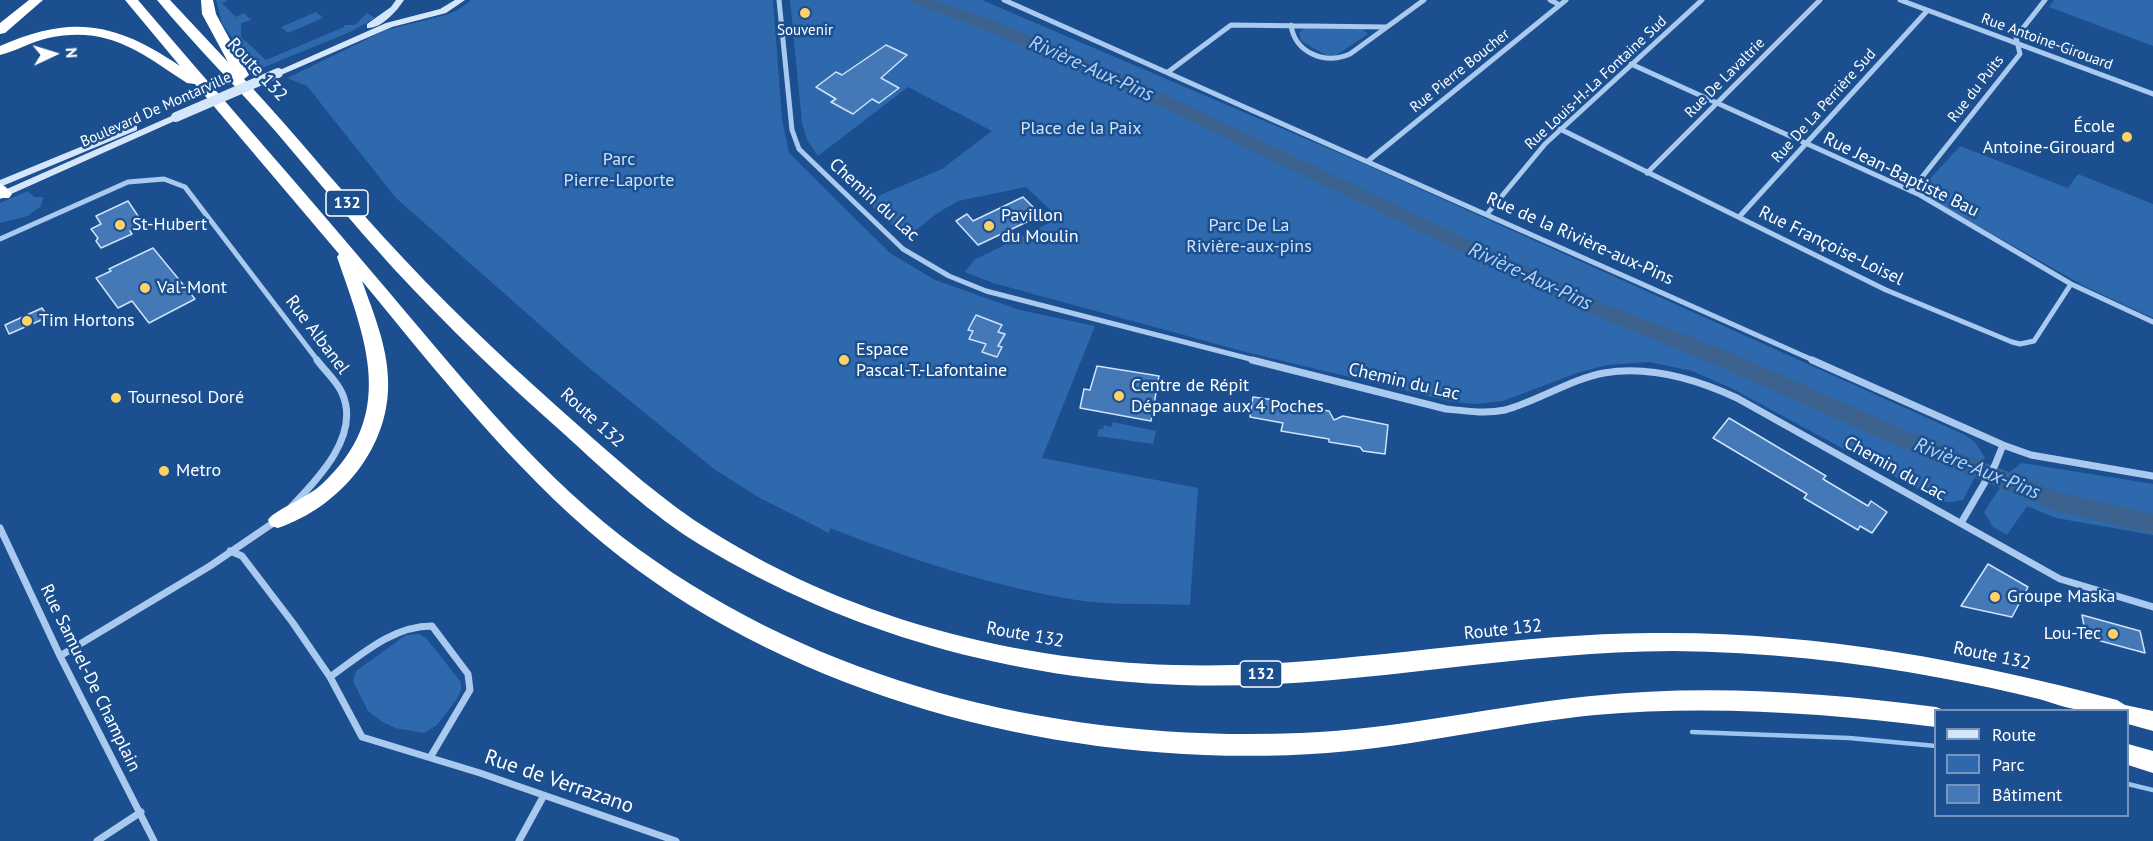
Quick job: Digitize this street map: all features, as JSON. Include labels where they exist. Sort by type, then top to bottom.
[{"type":"highway","points":[[0,30],[37,0]]},
{"type":"highway","name":"132","points":[[130,0],[487,417],[569,502],[612,539],[678,587],[741,624],[820,661],[906,693],[1039,726],[1140,739],[1230,744],[1293,744],[1367,739],[1547,711],[1657,701],[1796,702],[1934,717]]},
{"type":"highway","name":"Route 132","points":[[163,0],[254,98],[419,285],[521,384],[637,486],[706,538],[767,573],[824,599],[892,625],[946,642],[1033,660],[1109,670],[1181,675],[1287,672],[1619,643],[1692,642],[1770,646],[1869,656],[1947,669],[2037,688],[2110,709]]},
{"type":"highway","points":[[207,0],[209,14],[254,98]]},
{"type":"highway","points":[[0,51],[26,40],[57,33],[78,31],[103,33],[136,44],[204,87]]},
{"type":"highway","points":[[278,520],[307,506],[338,480],[363,446],[376,416],[379,388],[377,360],[343,250]]},
{"type":"highway","points":[[2129,715],[2153,721]]},
{"type":"highway","points":[[2129,756],[2153,762]]},
{"type":"street","name":"Chemin du Lac","points":[[779,0],[792,130],[799,149],[890,238],[949,276],[986,291],[1025,302],[1446,409],[1474,412],[1504,410],[1602,373],[1616,371],[1649,370],[1684,377],[1737,398],[2060,579],[2153,607]]},
{"type":"street","name":"Rue de la Rivière-aux-Pins","points":[[1004,0],[2003,445],[2031,455],[2153,476]]},
{"type":"street","points":[[1291,25],[1293,37],[1300,47],[1323,58],[1337,60],[1350,54],[1424,0]]},
{"type":"street","points":[[1550,0],[1560,5]]},
{"type":"street","name":"Rue Pierre Boucher","points":[[1368,161],[1566,0]]},
{"type":"street","name":"Rue Louis-H.-La Fontaine Sud","points":[[1487,214],[1531,160],[1560,129],[1702,0]]},
{"type":"street","name":"Rue De Lavaltrie","points":[[1647,173],[1820,0]]},
{"type":"street","name":"Rue Antoine-Girouard","points":[[1900,0],[1913,2],[1927,11],[2153,94]]},
{"type":"street","name":"Rue du Puits","points":[[1911,191],[2020,54],[2016,37],[2045,0]]},
{"type":"street","name":"Boulevard De Montarville","points":[[276,70],[381,28],[443,11],[459,1]]},
{"type":"street","name":"Boulevard De Montarville","points":[[1,191],[356,33],[381,19],[399,2],[406,12],[424,15]]},
{"type":"street","name":"Rue De La Perrière Sud","points":[[1739,218],[1927,11]]},
{"type":"street","points":[[1168,72],[1231,25],[1386,27]]},
{"type":"street","name":"Rue Jean-Baptiste Bau","points":[[1631,64],[1911,191],[1943,207],[2071,284],[2153,322]]},
{"type":"street","name":"Rue Françoise-Loisel","points":[[1560,129],[1886,290],[2012,342],[2020,344],[2034,341],[2071,284]]},
{"type":"street","name":"Rue Albanel","points":[[0,239],[121,184],[153,178],[178,182],[187,189],[338,386],[344,399],[346,412],[340,444],[316,481],[278,520],[204,570],[60,656]]},
{"type":"street","points":[[1961,522],[1995,465],[2003,445]]},
{"type":"street","name":"Rue Samuel-De Champlain","points":[[0,528],[60,656],[154,841]]},
{"type":"street","name":"Rue de Verrazano","points":[[230,551],[242,556],[293,623],[330,677],[362,737],[431,756],[543,797],[676,841]]},
{"type":"street","points":[[330,677],[404,629],[420,624],[432,626],[471,681],[470,690],[431,756]]},
{"type":"street","points":[[519,841],[543,797]]},
{"type":"street","points":[[97,841],[141,812]]},
{"type":"green space","points":[[216,0],[228,0],[222,3],[236,17],[244,13],[251,20],[241,23],[241,37],[266,60],[344,27],[344,25],[355,25],[367,13],[375,18],[350,32],[255,71],[222,23]]},
{"type":"green space","name":"Parc Pierre-Laporte","points":[[471,0],[773,0],[782,119],[789,153],[890,253],[935,280],[1020,310],[1095,326],[1042,458],[1198,488],[1190,605],[1104,603],[1045,594],[951,570],[830,528],[829,533],[758,497],[714,469],[582,362],[396,198],[307,86],[287,78],[386,30],[446,15],[458,10]]},
{"type":"green space","name":"Parc De La Rivière-aux-pins","points":[[790,0],[982,0],[1367,165],[1965,435],[1975,442],[1985,458],[1963,500],[1940,501],[1731,388],[1692,371],[1649,362],[1607,365],[1577,373],[1503,401],[1475,404],[1453,402],[1246,352],[993,283],[965,272],[974,260],[1059,218],[1026,187],[958,201],[936,214],[906,238],[866,201],[942,169],[992,131],[908,87],[818,156],[807,140],[802,123]]},
{"type":"green space","points":[[2054,0],[2153,0],[2153,46],[2049,7]]},
{"type":"green space","points":[[316,12],[323,18],[288,33],[281,27]]},
{"type":"green space","points":[[1304,28],[1362,29],[1368,34],[1335,56],[1326,55],[1301,41],[1299,33]]},
{"type":"green space","points":[[1960,146],[2068,188],[2078,174],[2153,204],[2153,318],[2086,287],[1918,192]]},
{"type":"green space","points":[[28,191],[34,197],[43,197],[41,206],[28,216],[0,223],[0,203]]},
{"type":"green space","points":[[1113,422],[1156,431],[1153,444],[1097,436],[1099,429],[1103,429],[1104,425],[1111,427]]},
{"type":"green space","points":[[2022,463],[2153,484],[2153,535],[2056,518],[2027,506],[2007,535],[1993,527],[1984,512],[2011,471]]},
{"type":"green space","points":[[419,634],[426,638],[461,682],[461,690],[457,699],[437,725],[424,733],[395,728],[381,721],[368,711],[353,681],[356,671],[406,635]]},
{"type":"building","points":[[886,45],[907,55],[881,78],[899,88],[879,103],[872,99],[853,114],[831,102],[836,99],[816,87],[836,72],[842,75]]},
{"type":"building","name":"Pavillon du Moulin","points":[[1023,197],[1035,209],[1026,213],[1033,219],[978,245],[956,221],[967,214],[973,221]]},
{"type":"building","name":"St-Hubert","points":[[128,201],[140,219],[137,221],[141,226],[130,231],[132,234],[101,248],[96,241],[98,238],[91,229],[101,224],[96,216]]},
{"type":"building","name":"Val-Mont","points":[[153,248],[195,299],[149,323],[132,301],[118,308],[96,278],[111,271],[109,269]]},
{"type":"building","name":"Tim Hortons","points":[[42,308],[48,317],[9,334],[5,325]]},
{"type":"building","points":[[976,315],[1002,325],[998,332],[1005,334],[998,346],[1002,347],[997,357],[982,352],[986,344],[969,339],[973,331],[968,330]]},
{"type":"building","name":"Centre de Répit Dépannage aux 4 Poches","points":[[1097,366],[1159,376],[1151,421],[1080,408],[1084,389],[1090,390]]},
{"type":"building","points":[[1253,397],[1275,400],[1274,407],[1288,404],[1329,411],[1334,420],[1343,416],[1388,425],[1385,454],[1329,442],[1329,439],[1281,431],[1283,423],[1250,417]]},
{"type":"building","points":[[1729,418],[1826,476],[1823,479],[1868,506],[1871,501],[1887,512],[1872,533],[1860,526],[1858,530],[1804,498],[1807,494],[1713,438]]},
{"type":"building","name":"Groupe Maska","points":[[1988,564],[2028,587],[2012,617],[1961,606]]},
{"type":"building","name":"Lou-Tec","points":[[2082,615],[2140,631],[2145,653],[2086,637]]},
{"type":"waterway","name":"Rivière-Aux-Pins","points":[[919,0],[981,22],[1126,83],[1593,307],[1719,357],[1913,443],[2056,501],[2153,524]]},
{"type":"waterway","points":[[1692,732],[1849,738],[1934,746]]},
{"type":"waterway","points":[[2129,784],[2153,790]]},
{"type":"place","name":"Souvenir","points":[[805,13]]},
{"type":"place","name":"École Antoine-Girouard","points":[[2127,137]]},
{"type":"place","name":"St-Hubert","points":[[120,225]]},
{"type":"place","name":"Pavillon du Moulin","points":[[989,226]]},
{"type":"place","name":"Val-Mont","points":[[145,288]]},
{"type":"place","name":"Tim Hortons","points":[[27,321]]},
{"type":"place","name":"Espace Pascal-T.-Lafontaine","points":[[844,360]]},
{"type":"place","name":"Centre de Répit Dépannage aux 4 Poches","points":[[1119,396]]},
{"type":"place","name":"Tournesol Doré","points":[[116,398]]},
{"type":"place","name":"Metro","points":[[164,471]]},
{"type":"place","name":"Groupe Maska","points":[[1995,597]]},
{"type":"place","name":"Lou-Tec","points":[[2113,634]]},
{"type":"park label","name":"Place de la Paix","points":[[1081,129]]}]
